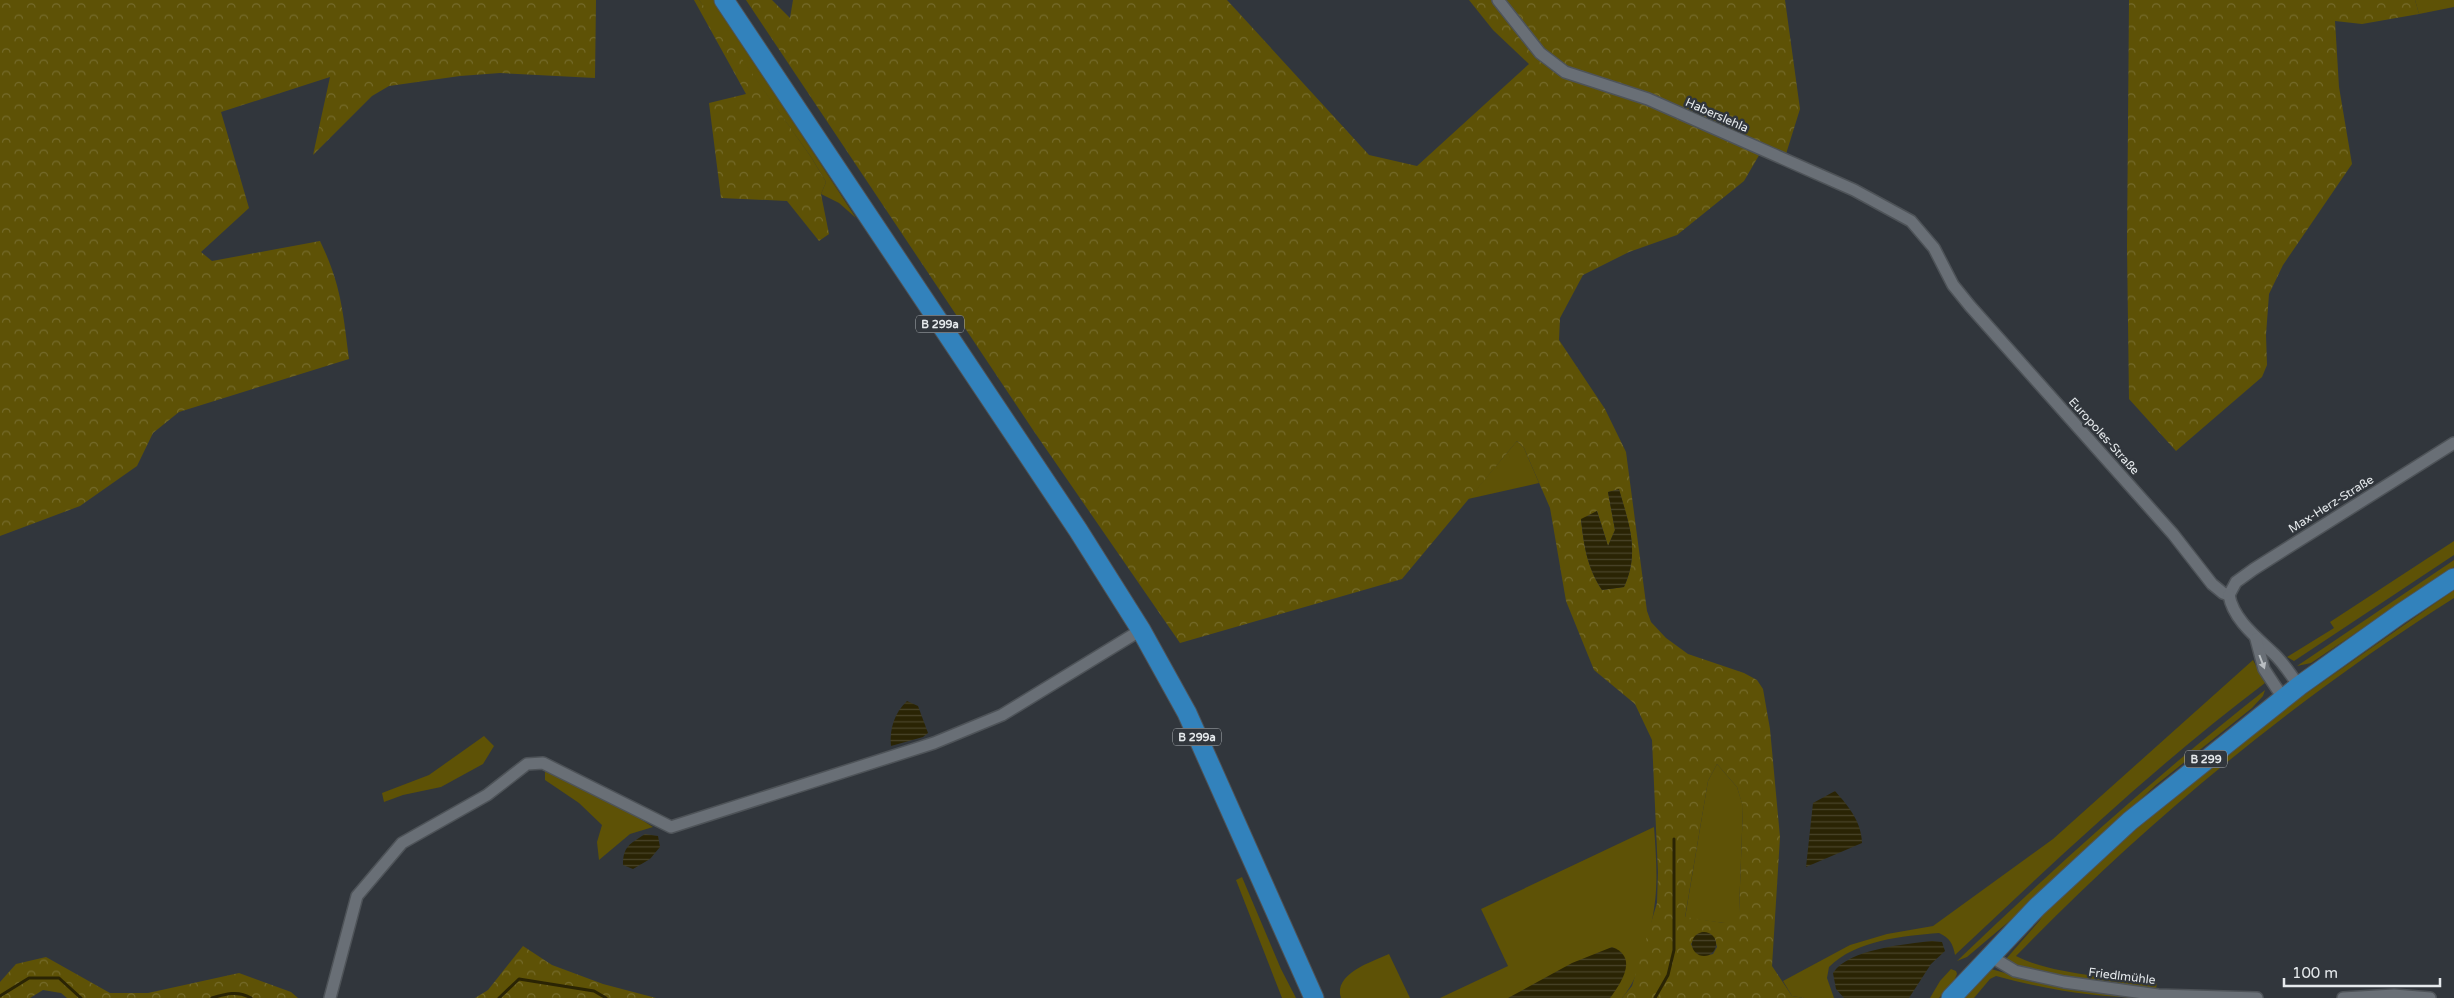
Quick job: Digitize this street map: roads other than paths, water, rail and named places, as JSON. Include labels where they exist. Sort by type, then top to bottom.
[{"type":"main road","name":"B 299a","points":[[724,0],[1078,530],[1141,630],[1187,713],[1314,998]]},
{"type":"main road","name":"B 299","points":[[1951,998],[2072,873],[2112,837],[2283,698],[2392,619],[2454,578]]},
{"type":"street","name":"Haberslehla","points":[[1498,0],[1540,53],[1565,72],[1648,99],[1854,190],[1911,221],[1934,248]]},
{"type":"street","name":"Europoles-Straße","points":[[1934,248],[1953,285],[1970,306],[2173,534],[2212,584],[2223,593],[2229,595],[2231,604],[2256,639],[2273,653],[2299,686]]},
{"type":"street","name":"Max-Herz-Straße","points":[[2229,595],[2236,582],[2254,569],[2454,443]]},
{"type":"street","points":[[330,998],[357,896],[402,843],[487,795],[527,764],[543,763],[671,827],[934,743],[1002,715],[1141,630]]},
{"type":"street","name":"Europoles-Straße","points":[[2256,639],[2264,669],[2283,698]]},
{"type":"street","name":"Friedlmühle","points":[[1990,956],[2016,971],[2064,982],[2158,995],[2257,998]]},
{"type":"street","points":[[2343,998],[2394,995],[2430,998]]},
{"type":"waterway","points":[[1655,998],[1668,975],[1674,950],[1674,839]]},
{"type":"waterway","points":[[0,996],[29,978],[59,978],[81,998]]},
{"type":"waterway","points":[[499,998],[519,979],[594,991],[606,998]]},
{"type":"waterway","points":[[212,998],[236,993],[251,998]]}]
